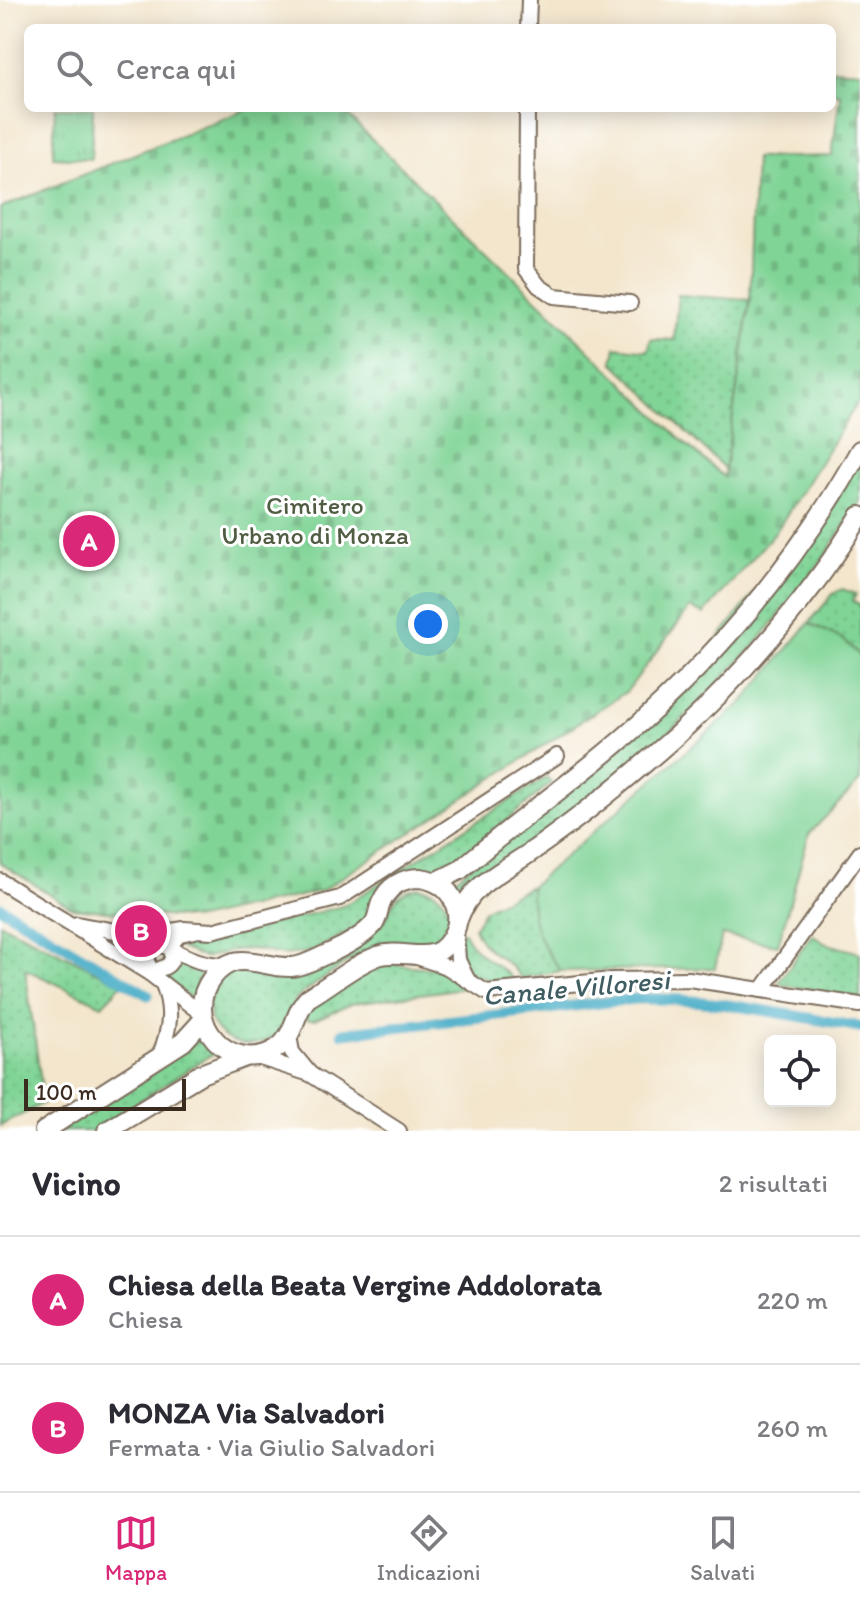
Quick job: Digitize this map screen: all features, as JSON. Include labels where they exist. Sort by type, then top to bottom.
[{"type":"main road","points":[[436,882],[460,870],[620,741],[722,642],[796,551],[860,450]]},
{"type":"main road","points":[[107,1131],[201,1074],[276,1049],[289,1036],[308,998],[376,956],[394,954],[416,957],[430,955],[443,948],[469,899],[483,884],[532,852],[629,778],[729,683],[815,580],[860,516]]},
{"type":"main road","points":[[250,1056],[235,1054],[220,1045],[211,1037],[203,1017],[202,1002],[208,985],[219,971],[229,965],[253,960],[280,966],[299,966],[341,947],[370,928],[377,918],[383,898],[397,884],[415,878],[436,882],[452,898],[457,924]]},
{"type":"main road","points":[[44,1131],[189,1037],[203,1017]]},
{"type":"street","points":[[528,24],[529,0]]},
{"type":"street","points":[[527,112],[526,269],[539,286],[554,296],[630,303]]},
{"type":"street","points":[[149,973],[147,953],[152,941],[175,930],[212,931],[340,898],[557,756]]},
{"type":"street","points":[[762,990],[860,853]]},
{"type":"street","points":[[840,878],[860,877]]},
{"type":"street","points":[[0,881],[149,973],[203,1017]]},
{"type":"street","points":[[72,924],[122,932],[152,941],[198,962],[229,965]]},
{"type":"street","points":[[457,924],[457,954],[467,980]]},
{"type":"street","points":[[149,973],[167,967],[173,960],[173,942],[180,934],[195,931]]},
{"type":"street","points":[[416,957],[442,965],[478,989],[492,993],[653,978],[689,979],[860,1005]]},
{"type":"street","points":[[160,1055],[170,1029],[172,1012],[163,983]]},
{"type":"street","points":[[289,1036],[292,1052],[310,1074]]},
{"type":"street","points":[[250,1056],[310,1074],[399,1131]]},
{"type":"green space","name":"Cimitero Urbano di Monza","points":[[836,69],[860,71],[860,399],[777,530],[704,614],[690,608],[627,691],[321,891],[198,919],[72,908],[0,863],[0,208],[240,112],[344,112],[686,444],[724,477],[750,300],[755,158],[832,156],[840,94],[836,93]]},
{"type":"green space","points":[[55,112],[93,112],[91,159],[53,157]]},
{"type":"green space","points":[[678,295],[750,300],[725,469],[613,362],[616,347],[648,351],[651,339],[674,340]]},
{"type":"green space","points":[[860,461],[860,501],[823,559],[756,644],[668,734],[573,813],[461,896],[450,883],[654,719]]},
{"type":"green space","points":[[842,589],[856,594],[853,601],[860,605],[860,656],[844,640],[809,623],[833,594]]},
{"type":"green space","points":[[809,623],[844,640],[860,656],[860,781],[809,834],[778,945],[722,935],[715,968],[561,971],[537,931],[531,886],[743,702]]},
{"type":"green space","points":[[547,777],[551,783],[458,861],[440,869],[426,870],[357,927],[311,952],[283,955],[253,949],[234,950],[204,958],[176,946],[181,941],[207,940],[343,906]]},
{"type":"green space","points":[[531,886],[537,931],[561,971],[521,978],[509,964],[483,944],[474,927],[485,909]]},
{"type":"green space","points":[[419,887],[440,896],[448,911],[448,926],[433,944],[412,948],[378,947],[358,956],[300,995],[278,1033],[264,1042],[234,1042],[217,1030],[209,1007],[216,980],[241,964],[277,972],[385,921],[397,898]]},
{"type":"green space","points":[[0,923],[122,984],[102,1005],[25,969],[44,1103],[0,1126]]},
{"type":"green space","points":[[464,932],[481,955],[514,980],[489,980],[471,974],[464,965],[461,953],[458,933]]},
{"type":"green space","points":[[812,934],[824,943],[860,953],[860,998],[778,984]]},
{"type":"green space","points":[[178,963],[205,971],[191,999],[162,974],[172,972]]},
{"type":"green space","points":[[382,963],[441,969],[463,988],[354,1003],[314,1020],[304,1016],[340,985]]},
{"type":"green space","points":[[198,1032],[217,1054],[209,1056],[93,1131],[60,1131]]},
{"type":"waterway","name":"Canale Villoresi","points":[[0,907],[148,995]]},
{"type":"waterway","name":"Canale Villoresi","points":[[343,1033],[633,999],[719,1004],[860,1027]]},
{"type":"place","name":"Chiesa della Beata Vergine Addolorata","points":[[89,541]]},
{"type":"place","name":"MONZA Via Salvadori","points":[[141,931]]}]
